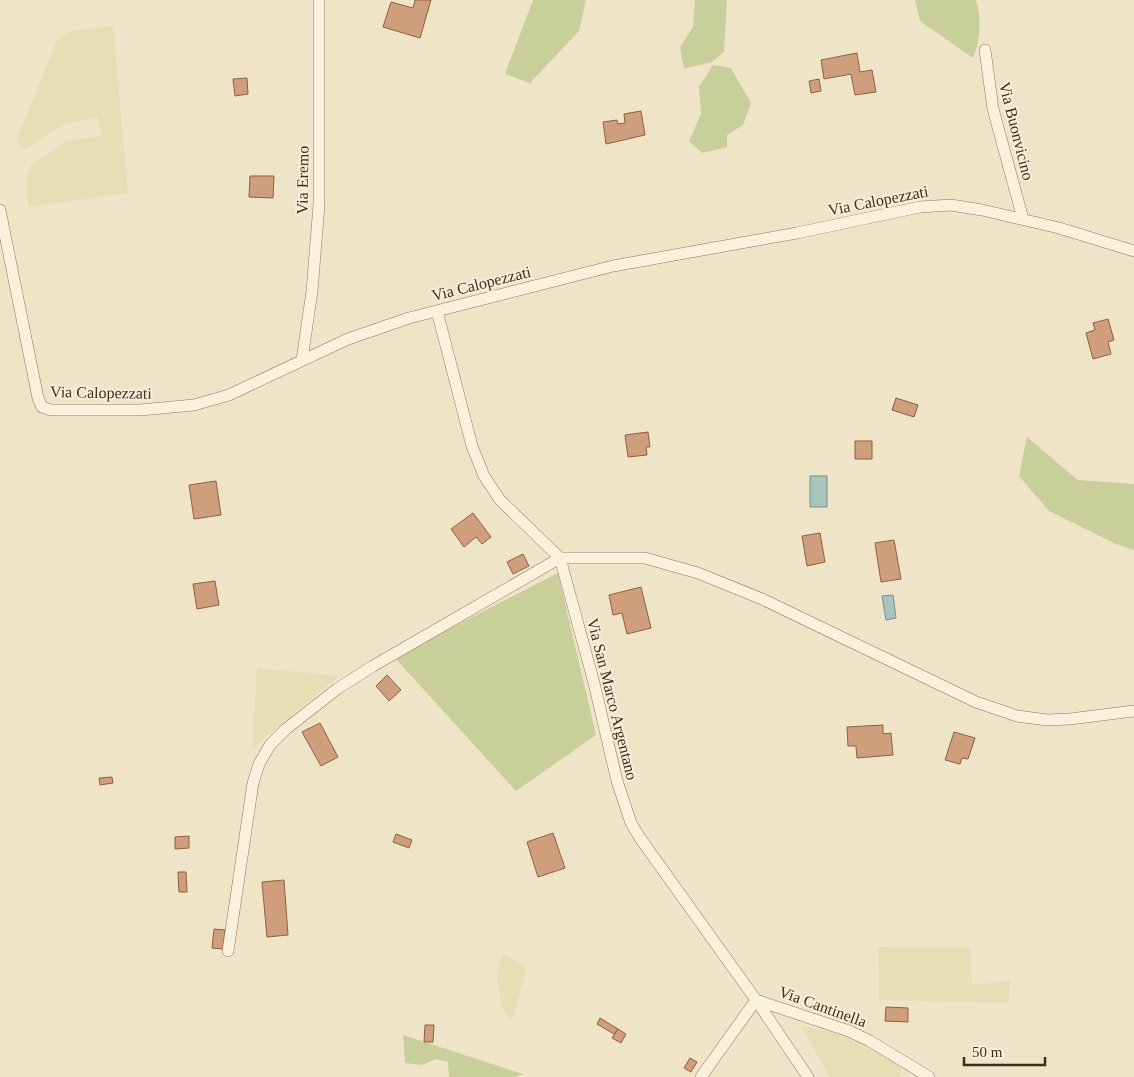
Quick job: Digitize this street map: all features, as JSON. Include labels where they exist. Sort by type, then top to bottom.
[{"type":"street","name":"Via Eremo","points":[[302,360],[312,291],[319,205],[319,0]]},
{"type":"street","name":"Via Buonvicino","points":[[985,50],[992,104],[1023,219]]},
{"type":"street","name":"Via Calopezzati","points":[[0,210],[38,398],[46,409],[140,410],[194,405],[229,395],[368,331],[437,311],[613,266],[804,232],[920,207],[964,206],[1023,219],[1134,251]]},
{"type":"street","points":[[437,311],[472,446],[484,476],[500,500],[560,558]]},
{"type":"street","points":[[228,951],[253,783],[259,764],[270,745],[286,729],[348,682],[560,558],[645,558],[698,572],[762,599],[976,702],[1017,716],[1047,720],[1070,720],[1134,711]]},
{"type":"street","name":"Via San Marco Argentano","points":[[560,558],[594,683],[617,781],[631,823],[808,1077]]},
{"type":"street","points":[[701,1077],[756,1000]]},
{"type":"street","name":"Via Cantinella","points":[[756,1000],[826,1022],[860,1036],[929,1077]]},
{"type":"shaded area","points":[[113,26],[128,193],[28,207],[26,178],[31,165],[67,141],[102,136],[97,117],[63,125],[25,149],[20,147],[17,139],[57,40],[71,31]]},
{"type":"shaded area","points":[[257,668],[339,676],[252,749]]},
{"type":"shaded area","points":[[878,947],[970,948],[972,985],[1010,981],[1009,1003],[879,1000]]},
{"type":"shaded area","points":[[502,954],[527,967],[512,1021],[502,1008],[497,976]]},
{"type":"shaded area","points":[[801,1026],[840,1034],[902,1064],[900,1077],[830,1077]]},
{"type":"green space","points":[[533,0],[586,0],[579,31],[530,83],[505,74]]},
{"type":"green space","points":[[695,0],[727,0],[724,52],[712,62],[684,69],[680,47],[693,27]]},
{"type":"green space","points":[[915,0],[976,0],[979,14],[979,29],[973,58],[920,21]]},
{"type":"green space","points":[[713,65],[731,68],[751,103],[743,125],[727,135],[727,147],[702,153],[689,141],[701,114],[699,87]]},
{"type":"green space","points":[[1027,437],[1078,480],[1134,484],[1134,550],[1116,544],[1049,511],[1019,476]]},
{"type":"green space","points":[[558,573],[596,735],[516,791],[394,657]]},
{"type":"green space","points":[[403,1035],[523,1074],[516,1077],[449,1077],[448,1062],[436,1059],[422,1065],[405,1063]]},
{"type":"water","points":[[810,476],[827,476],[827,507],[810,507]]},
{"type":"water","points":[[893,595],[896,618],[886,620],[882,596]]},
{"type":"building","points":[[415,0],[431,0],[420,38],[383,27],[391,2],[413,8]]},
{"type":"building","points":[[857,53],[860,72],[872,70],[876,92],[855,95],[851,74],[824,79],[821,60]]},
{"type":"building","points":[[247,78],[248,94],[235,96],[233,79]]},
{"type":"building","points":[[819,79],[821,91],[811,93],[809,81]]},
{"type":"building","points":[[641,111],[645,135],[606,144],[603,122],[617,120],[618,124],[625,123],[624,114]]},
{"type":"building","points":[[250,176],[274,176],[273,198],[249,197]]},
{"type":"building","points":[[1108,319],[1114,340],[1108,342],[1111,354],[1093,359],[1086,333],[1095,330],[1093,323]]},
{"type":"building","points":[[896,398],[918,405],[914,417],[892,410]]},
{"type":"building","points":[[648,432],[650,447],[646,447],[647,455],[628,457],[625,435]]},
{"type":"building","points":[[855,441],[872,441],[872,459],[855,459]]},
{"type":"building","points":[[216,481],[221,515],[194,519],[189,485]]},
{"type":"building","points":[[473,513],[491,537],[482,544],[476,537],[464,547],[451,529]]},
{"type":"building","points":[[820,533],[825,562],[807,566],[802,536]]},
{"type":"building","points":[[894,540],[901,579],[881,582],[875,543]]},
{"type":"building","points":[[523,554],[529,566],[513,574],[507,562]]},
{"type":"building","points":[[215,581],[219,605],[197,609],[193,584]]},
{"type":"building","points":[[641,587],[651,628],[627,634],[622,613],[613,615],[609,595]]},
{"type":"building","points":[[387,675],[401,690],[389,701],[376,686]]},
{"type":"building","points":[[320,723],[338,757],[321,766],[302,732]]},
{"type":"building","points":[[883,725],[883,734],[891,733],[893,755],[857,758],[856,746],[848,746],[847,727]]},
{"type":"building","points":[[954,732],[975,738],[968,759],[962,758],[960,764],[945,760]]},
{"type":"building","points":[[112,777],[113,783],[100,785],[99,778]]},
{"type":"building","points":[[553,833],[565,868],[538,877],[527,842]]},
{"type":"building","points":[[396,834],[412,840],[409,848],[393,842]]},
{"type":"building","points":[[189,836],[189,848],[175,849],[175,837]]},
{"type":"building","points":[[178,872],[186,872],[187,892],[179,892]]},
{"type":"building","points":[[284,880],[288,935],[267,937],[262,882]]},
{"type":"building","points":[[214,929],[225,930],[223,949],[212,948]]},
{"type":"building","points":[[886,1007],[908,1008],[908,1022],[885,1021]]},
{"type":"building","points":[[600,1018],[618,1029],[614,1034],[597,1024]]},
{"type":"building","points":[[425,1025],[434,1025],[433,1042],[424,1042]]},
{"type":"building","points":[[618,1029],[626,1034],[621,1043],[612,1038]]},
{"type":"building","points":[[690,1058],[697,1062],[691,1072],[684,1068]]}]
